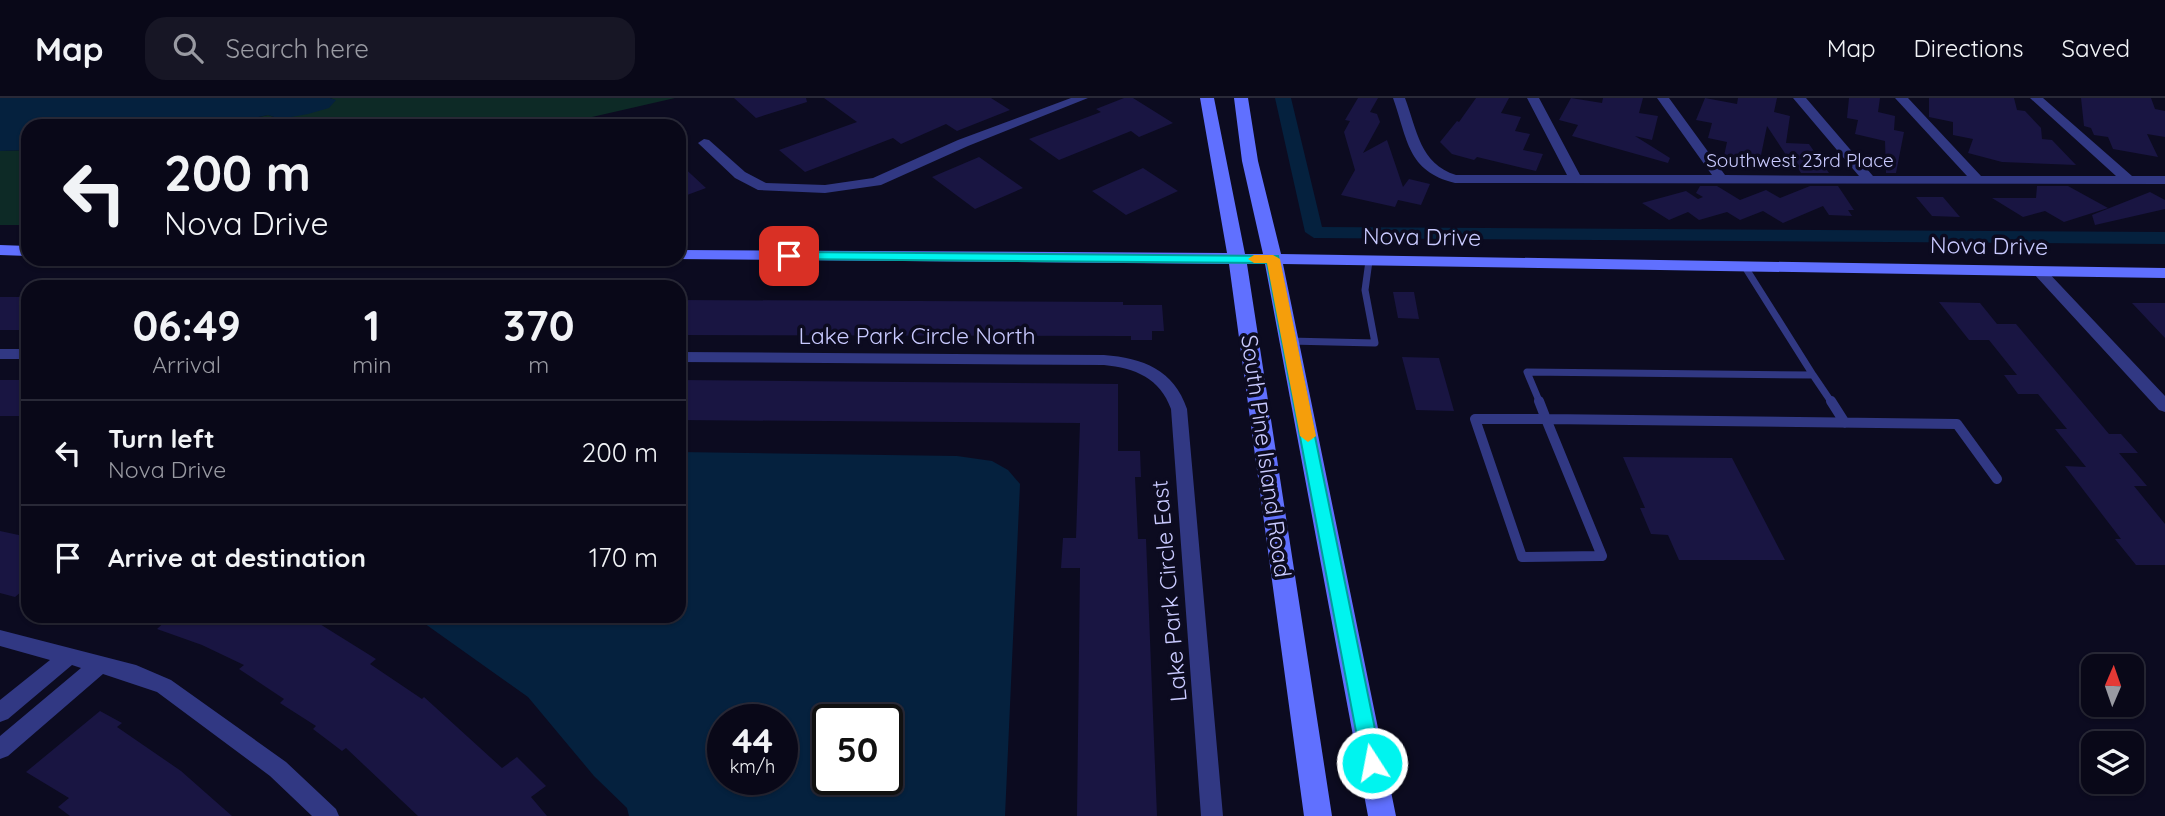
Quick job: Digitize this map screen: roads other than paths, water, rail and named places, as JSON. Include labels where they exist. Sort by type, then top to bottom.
[{"type":"main road","name":"South Pine Island Road","points":[[1207,98],[1237,259],[1318,816]]},
{"type":"main road","name":"South Pine Island Road","points":[[1241,98],[1250,161],[1273,259],[1382,816]]},
{"type":"main road","points":[[0,250],[21,251]]},
{"type":"main road","name":"Nova Drive","points":[[686,255],[1273,259],[2165,273]]},
{"type":"street","points":[[704,143],[740,175],[763,187],[825,189],[876,182],[963,143],[1082,98]]},
{"type":"street","name":"Southwest 23rd Place","points":[[1399,98],[1422,161],[1436,173],[1455,179],[2165,180]]},
{"type":"street","points":[[1533,98],[1575,178]]},
{"type":"street","points":[[1663,98],[1721,179]]},
{"type":"street","points":[[1799,98],[1868,179]]},
{"type":"street","points":[[1901,98],[1978,180]]},
{"type":"street","points":[[2036,98],[2129,180]]},
{"type":"street","points":[[2039,271],[2165,406]]},
{"type":"street","points":[[0,354],[21,354]]},
{"type":"street","name":"Lake Park Circle North","points":[[686,357],[1104,360],[1136,365],[1152,372]]},
{"type":"street","name":"Lake Park Circle East","points":[[1152,372],[1172,390],[1179,409],[1212,816]]},
{"type":"street","points":[[0,638],[136,674],[164,686],[278,769],[328,816]]},
{"type":"street","points":[[0,713],[69,656]]},
{"type":"street","points":[[0,749],[99,665]]},
{"type":"lane","points":[[1289,341],[1375,343],[1365,289],[1369,261]]},
{"type":"lane","points":[[1745,267],[1845,423]]},
{"type":"lane","points":[[1813,375],[1527,372],[1546,419],[1602,556],[1522,558],[1475,419],[1546,419],[1957,424],[1997,480]]},
{"type":"water","points":[[0,98],[336,100],[329,108],[280,119],[268,115],[250,119],[21,119],[21,150],[0,151]]},
{"type":"water","points":[[686,452],[957,456],[992,461],[1008,470],[1020,484],[1005,816],[629,816],[627,808],[594,776],[528,697],[424,623],[686,623]]},
{"type":"waterway","points":[[1283,98],[1314,232],[2165,238]]}]
